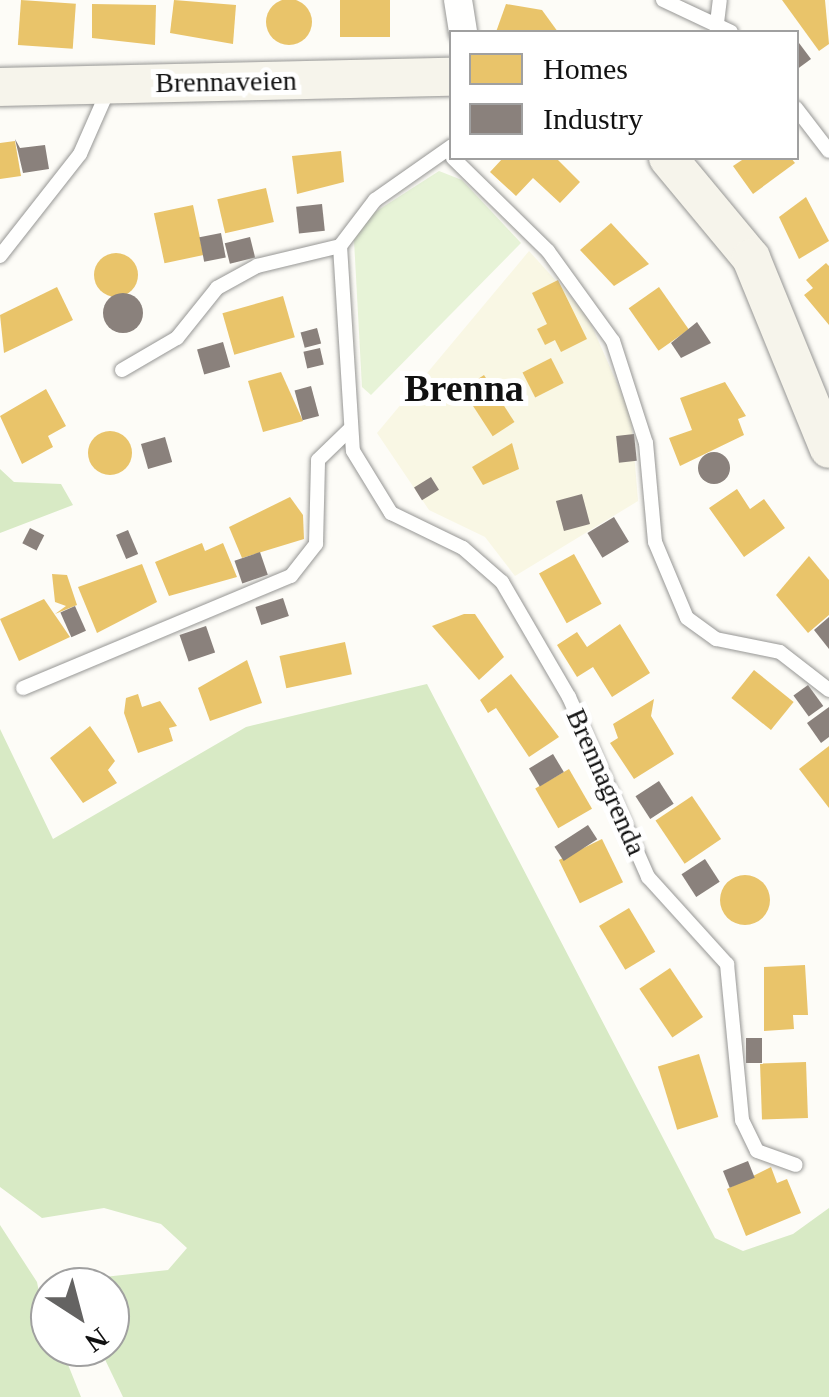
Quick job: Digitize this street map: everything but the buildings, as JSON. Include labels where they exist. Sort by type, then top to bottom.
[{"type":"street","points":[[458,0],[463,30]]},
{"type":"street","name":"Brennaveien","points":[[0,87],[449,78]]},
{"type":"street","points":[[670,160],[751,258],[829,449]]},
{"type":"lane","points":[[663,0],[728,30]]},
{"type":"lane","points":[[717,23],[720,0]]},
{"type":"lane","points":[[0,256],[80,154],[110,84]]},
{"type":"lane","points":[[799,112],[829,151]]},
{"type":"lane","points":[[122,370],[178,338],[217,288],[258,266],[340,246],[375,200],[449,154]]},
{"type":"lane","points":[[458,160],[548,251],[613,340],[646,443],[656,542],[688,618],[716,639],[780,652],[829,690]]},
{"type":"lane","name":"Brennagrenda","points":[[340,246],[350,428],[380,503],[463,548],[502,582],[569,697],[648,877],[727,964],[742,1120],[756,1151],[796,1165]]},
{"type":"lane","points":[[23,688],[292,576],[316,544],[318,460],[350,428]]},
{"type":"shaded area","points":[[529,251],[587,315],[631,415],[638,501],[515,576],[485,537],[429,510],[377,433]]},
{"type":"green space","points":[[439,171],[462,180],[521,243],[371,395],[362,387],[354,240],[372,214]]},
{"type":"green space","points":[[0,469],[14,482],[61,484],[73,505],[0,533]]},
{"type":"green space","points":[[427,684],[715,1238],[743,1251],[793,1234],[829,1208],[829,1397],[123,1397],[109,1367],[130,1367],[130,1274],[168,1270],[187,1248],[161,1224],[104,1208],[42,1218],[0,1187],[0,729],[53,839],[246,727]]},
{"type":"green space","points":[[0,1225],[30,1271],[30,1367],[69,1367],[81,1397],[0,1397]]},
{"type":"district","name":"Brenna","points":[[464,389]]}]
